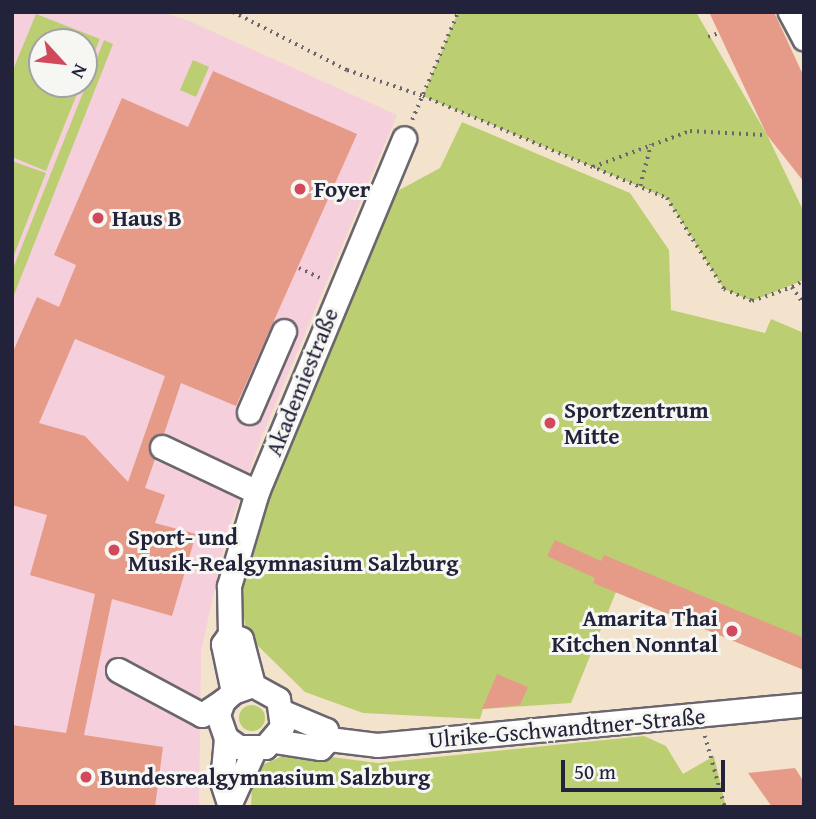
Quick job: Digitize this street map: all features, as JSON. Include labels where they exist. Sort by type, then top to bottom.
[{"type":"street","points":[[790,12],[804,38]]},
{"type":"street","name":"Akademiestraße","points":[[230,805],[222,782],[226,738],[218,715],[236,693],[241,639],[230,634],[229,586],[257,492],[299,385],[404,138]]},
{"type":"street","points":[[249,412],[284,331]]},
{"type":"street","points":[[267,372],[299,385]]},
{"type":"street","points":[[162,447],[257,492]]},
{"type":"street","points":[[118,670],[202,715],[236,693],[278,699],[281,711],[326,730],[330,740]]},
{"type":"street","name":"Ulrike-Gschwandtner-Straße","points":[[264,745],[320,748],[330,740],[377,745],[699,717],[804,705]]},
{"type":"street","name":"Akademiestraße","points":[[230,805],[264,745],[282,727],[281,711]]},
{"type":"street","points":[[226,738],[264,745]]},
{"type":"path","points":[[233,12],[347,70],[423,96],[667,198],[724,289],[752,301],[804,280]]},
{"type":"path","points":[[423,96],[458,12]]},
{"type":"path","points":[[708,37],[719,33]]},
{"type":"path","points":[[593,167],[690,131],[767,135]]},
{"type":"path","points":[[639,187],[651,144]]},
{"type":"path","points":[[299,268],[332,283]]},
{"type":"path","points":[[792,287],[804,304]]},
{"type":"path","points":[[699,717],[725,807]]},
{"type":"shaded area","points":[[12,12],[161,12],[187,20],[397,115],[262,436],[226,536],[201,652],[199,807],[12,807]]},
{"type":"green space","points":[[458,12],[696,12],[767,135],[804,212],[804,280],[752,301],[724,289],[667,198],[423,96]]},
{"type":"green space","points":[[36,14],[72,28],[30,28]]},
{"type":"green space","points":[[28,33],[28,98],[75,98],[46,171],[12,157],[12,72]]},
{"type":"green space","points":[[104,40],[113,44],[98,82],[98,55]]},
{"type":"green space","points":[[193,60],[209,67],[196,97],[180,90]]},
{"type":"green space","points":[[81,98],[92,98],[12,300],[12,271]]},
{"type":"green space","name":"Sportzentrum Mitte","points":[[462,122],[630,193],[669,250],[671,310],[765,333],[771,319],[804,333],[804,670],[616,592],[571,703],[483,709],[480,719],[363,713],[305,692],[247,635],[239,591],[266,497],[392,194],[440,168]]},
{"type":"green space","points":[[12,161],[46,173],[12,260]]},
{"type":"green space","points":[[252,705],[261,709],[265,718],[261,727],[252,731],[243,727],[239,718],[243,709]]},
{"type":"green space","points":[[644,736],[666,746],[683,774],[714,756],[726,807],[251,807],[252,784],[262,765],[292,752],[378,763]]},
{"type":"building","points":[[709,12],[774,12],[804,77],[804,182],[767,135]]},
{"type":"building","points":[[213,71],[357,134],[236,406],[181,383],[164,434],[149,442],[155,459],[145,488],[165,495],[155,523],[196,534],[172,616],[112,599],[84,735],[163,747],[155,807],[12,807],[12,725],[66,733],[95,594],[30,575],[47,515],[12,505],[12,354],[37,297],[59,307],[76,265],[54,255],[122,98],[188,127]],"holes":[[[75,339],[165,376],[128,482],[85,436],[39,423]]]},
{"type":"building","points":[[555,540],[601,561],[604,555],[804,638],[804,670],[593,583],[595,578],[547,556]]},
{"type":"building","points":[[497,674],[528,687],[520,705],[482,709]]},
{"type":"building","points":[[795,768],[804,782],[804,807],[772,807],[748,773]]},
{"type":"place","name":"Foyer","points":[[300,189]]},
{"type":"place","name":"Haus B","points":[[98,218]]},
{"type":"place","name":"Sportzentrum Mitte","points":[[550,423]]},
{"type":"place","name":"Sport- und Musik-Realgymnasium Salzburg","points":[[114,550]]},
{"type":"place","name":"Amarita Thai Kitchen Nonntal","points":[[732,631]]},
{"type":"place","name":"Bundesrealgymnasium Salzburg","points":[[86,777]]}]
